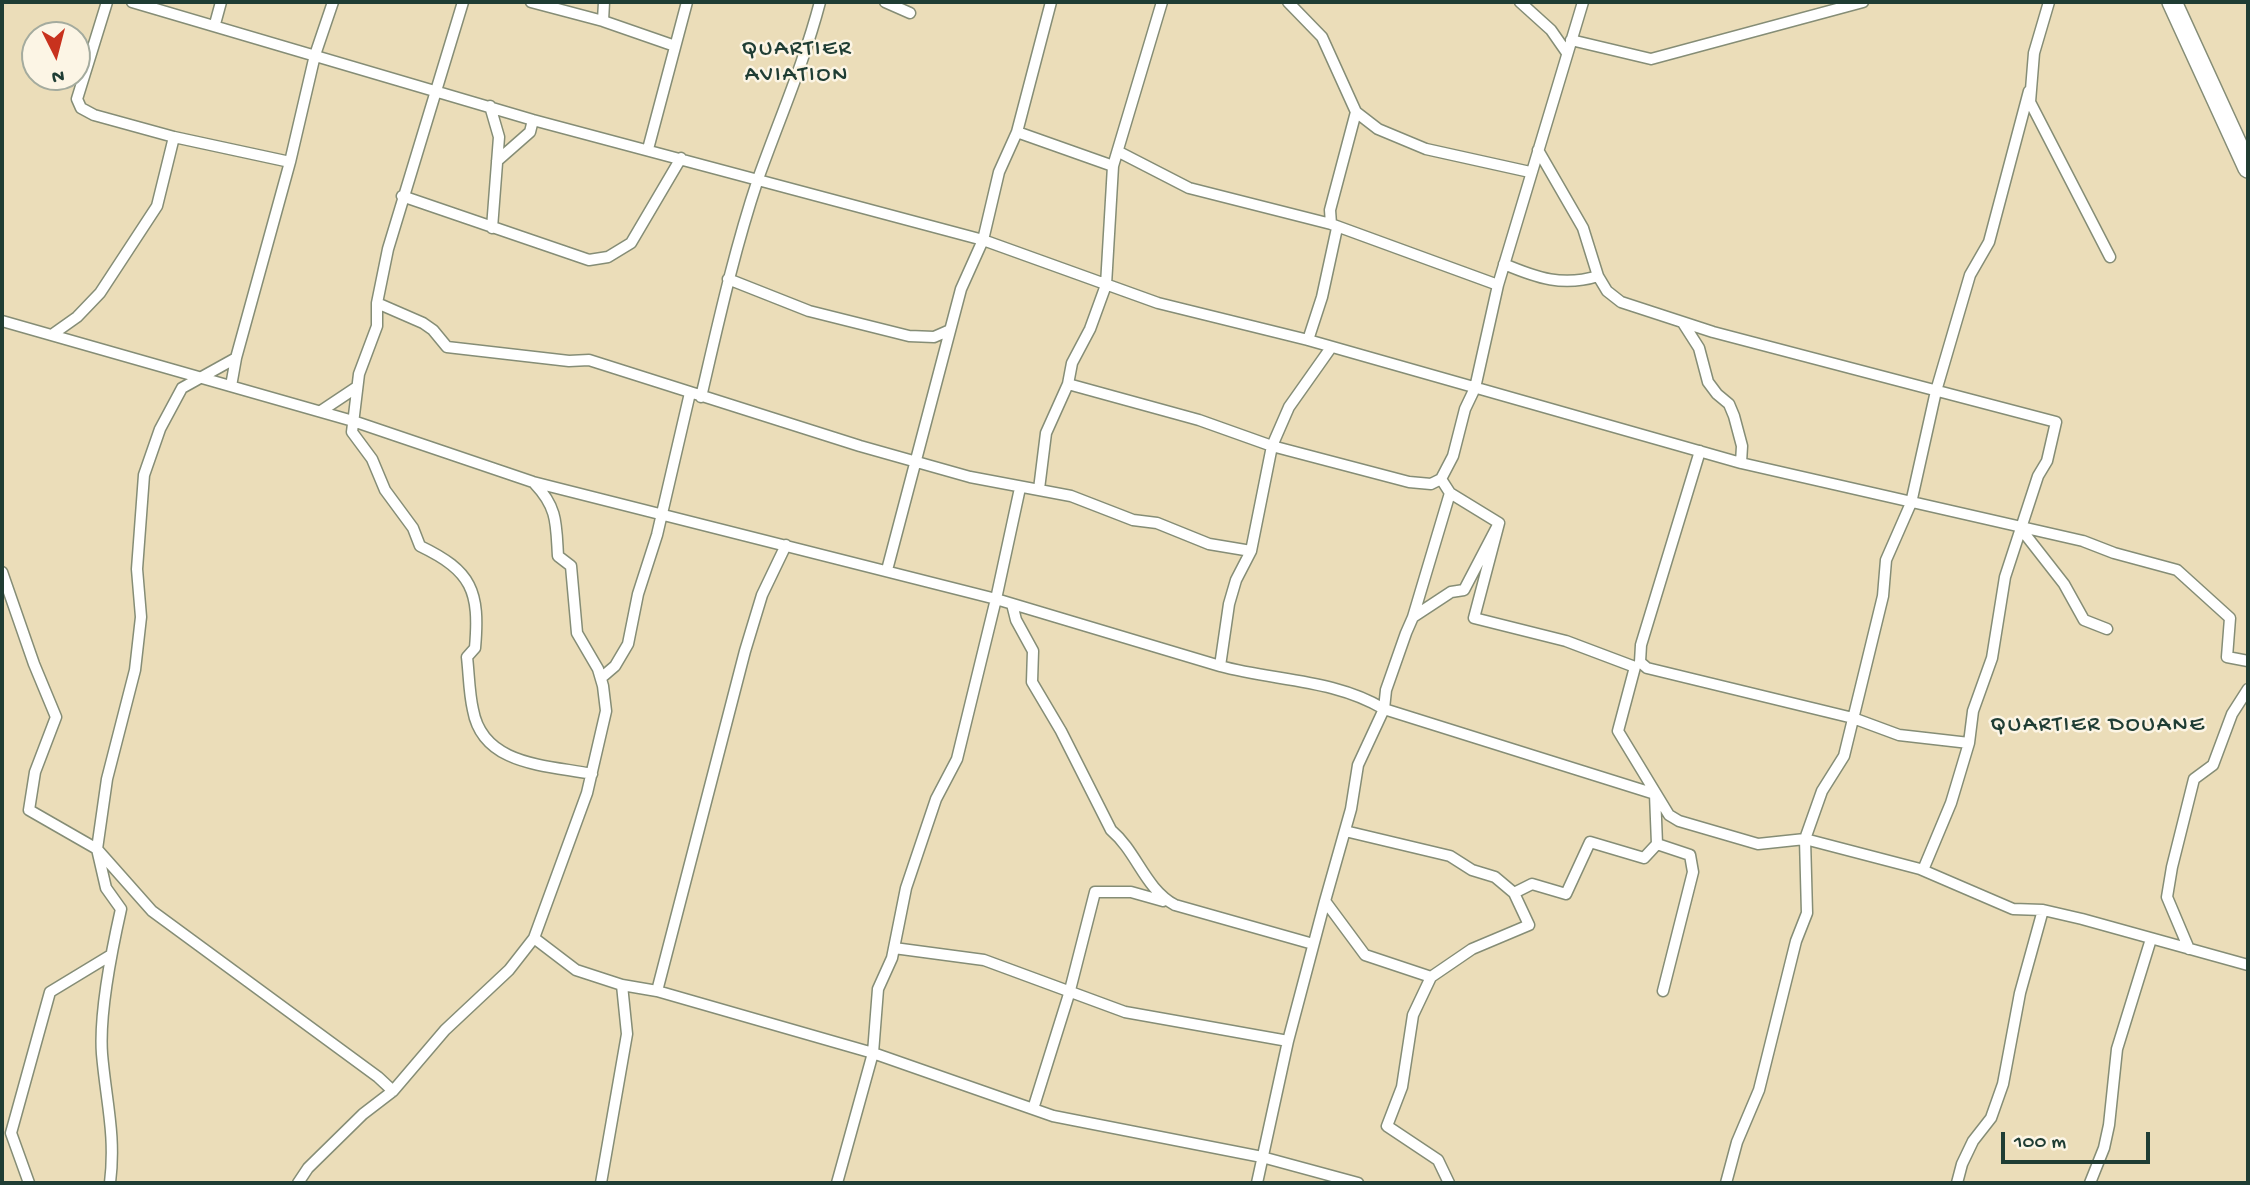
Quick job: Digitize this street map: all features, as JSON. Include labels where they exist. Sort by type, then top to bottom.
[{"type":"highway","points":[[2172,2],[2248,168]]},
{"type":"street","points":[[107,2],[78,99],[80,108],[94,115],[174,137],[290,163]]},
{"type":"street","points":[[132,2],[215,24],[533,120],[983,240],[1158,303],[1308,340],[1330,349],[1741,463],[2083,541],[2177,570],[2230,618],[2227,657],[2248,661]]},
{"type":"street","points":[[215,24],[221,2]]},
{"type":"street","points":[[231,386],[236,358],[290,163],[315,55],[333,2]]},
{"type":"street","points":[[463,2],[402,197],[377,303],[377,326],[357,387],[354,439],[372,460],[384,489],[413,528],[420,546],[448,559],[471,585],[477,623],[475,648],[467,656],[473,713],[484,737],[499,753],[592,774]]},
{"type":"street","points":[[531,2],[603,21],[675,46]]},
{"type":"street","points":[[603,21],[604,2]]},
{"type":"street","points":[[648,149],[687,2]]},
{"type":"street","points":[[601,678],[615,666],[628,644],[638,594],[728,279],[759,179],[794,87],[820,2]]},
{"type":"street","points":[[884,2],[910,13]]},
{"type":"street","points":[[887,570],[961,289],[983,240],[999,172],[1017,132],[1051,2]]},
{"type":"street","points":[[1040,489],[1046,433],[1069,384],[1072,363],[1090,329],[1106,285],[1113,166],[1162,2]]},
{"type":"street","points":[[1288,2],[1322,37],[1356,112],[1378,128],[1417,146],[1530,172]]},
{"type":"street","points":[[1520,2],[1551,30],[1567,53]]},
{"type":"street","points":[[1069,384],[1199,420],[1272,446],[1409,482],[1432,484],[1441,479],[1453,456],[1465,409],[1475,388],[1498,285],[1583,2]]},
{"type":"street","points":[[1571,40],[1651,59],[1863,2]]},
{"type":"street","points":[[1726,1183],[1737,1142],[1759,1090],[1793,953],[1807,913],[1805,839],[1822,790],[1844,755],[1883,596],[1886,559],[1912,503],[1936,391],[1970,275],[1989,242],[2029,91],[2034,52],[2049,2]]},
{"type":"street","points":[[2029,91],[2032,110],[2110,257]]},
{"type":"street","points":[[489,106],[497,122],[498,161],[492,228]]},
{"type":"street","points":[[1308,340],[1322,297],[1334,226],[1330,210],[1356,112]]},
{"type":"street","points":[[498,161],[530,132],[533,120]]},
{"type":"street","points":[[1017,132],[1113,166]]},
{"type":"street","points":[[53,334],[94,300],[157,206],[174,137]]},
{"type":"street","points":[[1538,150],[1583,228],[1598,276],[1607,291],[1621,302],[1683,323],[2056,422],[2048,461],[2038,476],[2005,577],[1992,658],[1973,711],[1969,743],[1951,803],[1923,870]]},
{"type":"street","points":[[1119,152],[1189,188],[1334,226],[1498,285]]},
{"type":"street","points":[[402,197],[589,260],[608,257],[631,243],[681,158]]},
{"type":"street","points":[[1504,264],[1554,282],[1582,281],[1598,276]]},
{"type":"street","points":[[728,279],[809,311],[909,336],[934,337],[950,330]]},
{"type":"street","points":[[377,303],[423,323],[433,330],[447,347],[527,354],[569,361],[589,360],[917,461],[1020,488],[1040,489],[1071,496],[1133,520],[1157,523],[1209,544],[1251,551]]},
{"type":"street","points":[[2,321],[321,411],[533,482],[996,599],[1247,673],[1328,686],[1362,696],[1384,709],[1655,794]]},
{"type":"street","points":[[1683,323],[1699,348],[1708,382],[1729,404],[1734,416],[1742,446],[1741,463]]},
{"type":"street","points":[[1220,666],[1229,604],[1236,580],[1251,551],[1272,446],[1289,407],[1330,349]]},
{"type":"street","points":[[110,1183],[114,1147],[102,1051],[111,955],[121,909],[106,888],[97,849],[107,779],[135,670],[141,617],[137,569],[144,475],[165,419],[182,388],[198,376],[236,358]]},
{"type":"street","points":[[321,411],[357,387]]},
{"type":"street","points":[[1700,451],[1641,645],[1640,662],[1647,668],[1853,718],[1899,735],[1969,743]]},
{"type":"street","points":[[1441,479],[1450,493],[1499,523]]},
{"type":"street","points":[[298,1183],[308,1168],[363,1114],[393,1091],[445,1030],[509,970],[534,937],[592,774],[606,711],[601,678],[577,634],[571,566],[558,556],[556,520],[549,499],[533,482]]},
{"type":"street","points":[[837,1183],[873,1053],[878,989],[894,948],[906,888],[936,799],[957,759],[1020,488]]},
{"type":"street","points":[[1257,1183],[1288,1041],[1345,831],[1358,765],[1384,709],[1386,690],[1413,617],[1450,493]]},
{"type":"street","points":[[1413,617],[1451,593],[1464,590],[1499,523]]},
{"type":"street","points":[[1499,523],[1474,618],[1566,641],[1635,667],[1618,731],[1669,815],[1679,821],[1758,844],[1805,839],[1923,870],[2013,909],[2043,910],[2248,965]]},
{"type":"street","points":[[2021,529],[2064,584],[2084,620],[2107,629]]},
{"type":"street","points":[[657,991],[745,651],[762,595],[786,545]]},
{"type":"street","points":[[2,572],[34,664],[56,717],[35,772],[29,810],[97,849],[152,911],[378,1077],[393,1091]]},
{"type":"street","points":[[1012,604],[1016,620],[1033,651],[1032,682],[1061,731],[1111,830],[1121,838],[1159,896],[1175,905]]},
{"type":"street","points":[[2189,949],[2167,897],[2172,867],[2194,779],[2213,765],[2232,714],[2248,688]]},
{"type":"street","points":[[1514,893],[1532,884],[1566,894],[1590,842],[1644,858],[1657,844],[1655,794]]},
{"type":"street","points":[[1345,831],[1450,856],[1472,870],[1495,877],[1514,893],[1530,925],[1472,949],[1431,977],[1413,1015],[1402,1087],[1387,1126],[1438,1160],[1449,1183]]},
{"type":"street","points":[[1657,844],[1690,855],[1693,872],[1663,991]]},
{"type":"street","points":[[1033,1109],[1069,994],[1095,892],[1131,892],[1313,944]]},
{"type":"street","points":[[1325,901],[1365,955],[1431,977]]},
{"type":"street","points":[[1957,1183],[1962,1164],[1973,1141],[1991,1118],[2003,1084],[2020,993],[2043,910]]},
{"type":"street","points":[[534,937],[576,970],[873,1053],[1053,1116],[1262,1157],[1358,1183]]},
{"type":"street","points":[[2090,1183],[2104,1148],[2109,1125],[2117,1049],[2151,939]]},
{"type":"street","points":[[894,948],[984,960],[1069,994],[1125,1012],[1288,1041]]},
{"type":"street","points":[[29,1183],[11,1133],[50,992],[111,955]]},
{"type":"street","points":[[601,1183],[627,1034],[622,985]]},
{"type":"district","name":"QUARTIER AVIATION","points":[[797,63]]},
{"type":"district","name":"QUARTIER DOUANE","points":[[2098,726]]}]
